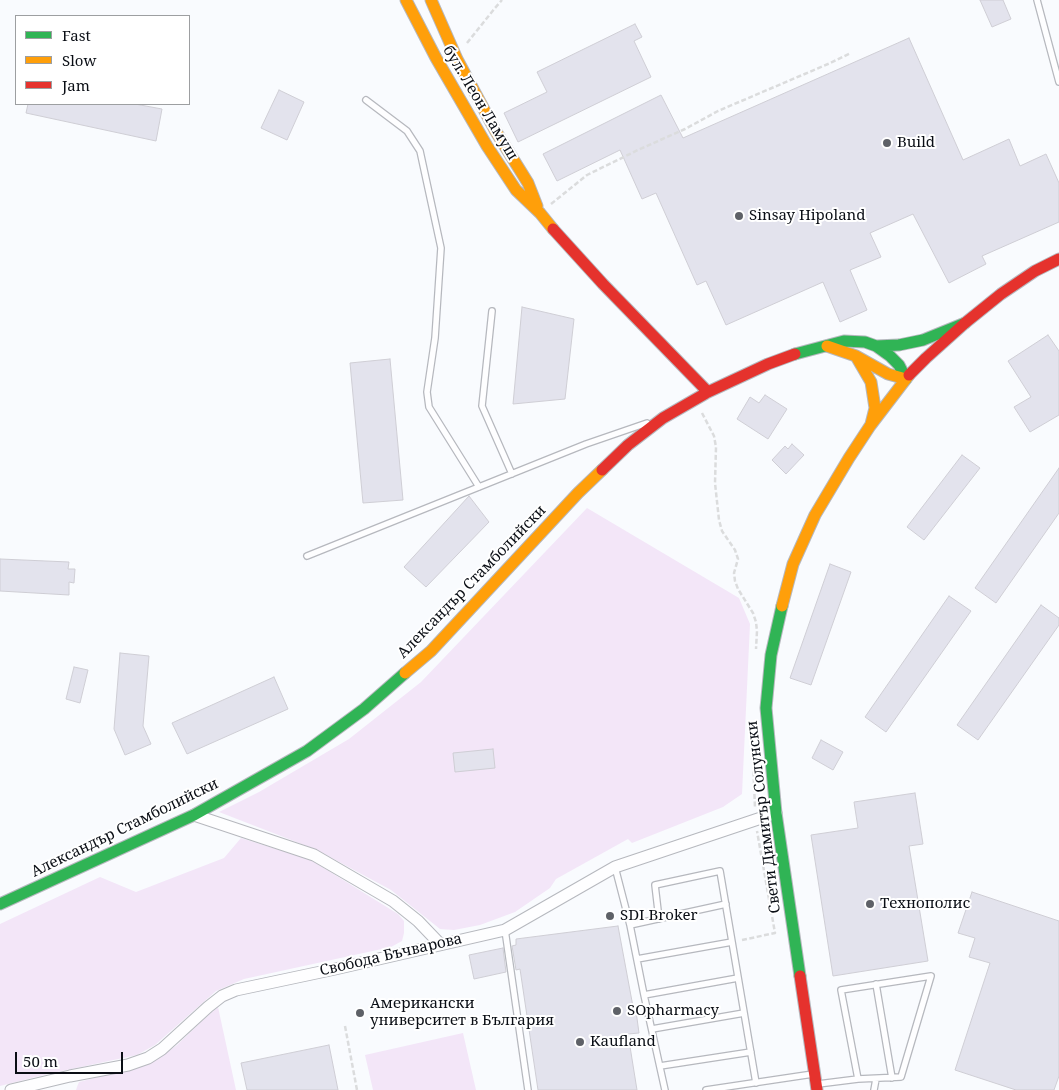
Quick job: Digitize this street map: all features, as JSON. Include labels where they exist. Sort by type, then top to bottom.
[{"type":"street","name":"бул. Леон Ламуш","points":[[406,0],[436,58],[487,146],[516,190],[540,213],[602,284],[708,392]]},
{"type":"street","name":"бул. Леон Ламуш","points":[[431,0],[457,59],[494,130],[528,183],[540,213]]},
{"type":"street","name":"Свети Димитър Солунски","points":[[816,1083],[776,813],[766,708],[771,655],[793,564],[815,515],[849,458],[870,426],[906,379],[926,358],[1001,294],[1059,258]]},
{"type":"street","points":[[876,346],[899,345],[923,340],[965,324]]},
{"type":"street","name":"Александър Стамболийски","points":[[0,904],[194,815],[307,751],[364,709],[431,651],[578,493],[628,444],[663,418],[708,392],[768,364],[800,352],[854,341],[876,346]]},
{"type":"street","points":[[827,346],[856,356],[888,374],[906,379]]},
{"type":"street","points":[[876,346],[899,365],[906,379]]},
{"type":"street","points":[[856,356],[871,382],[875,408],[870,426]]},
{"type":"street","name":"Свобода Бъчварова","points":[[10,1090],[128,1065],[143,1060],[162,1049],[222,996],[236,990],[504,930],[615,868],[776,813]]},
{"type":"street","points":[[194,815],[314,855],[393,901],[418,921],[440,944]]},
{"type":"lane","points":[[1037,0],[1057,65],[1059,82]]},
{"type":"lane","points":[[366,100],[407,131],[420,151],[441,248],[435,338],[427,392],[429,407],[479,487]]},
{"type":"lane","points":[[492,311],[482,406],[512,474]]},
{"type":"lane","points":[[307,556],[586,444],[663,418]]},
{"type":"lane","points":[[615,868],[630,925],[665,1090]]},
{"type":"lane","points":[[659,919],[655,885],[720,871],[756,1083]]},
{"type":"lane","points":[[630,925],[726,904]]},
{"type":"lane","points":[[504,930],[528,1090]]},
{"type":"lane","points":[[637,959],[732,942]]},
{"type":"lane","points":[[706,1090],[756,1083],[816,1083],[901,1077],[930,976],[842,990],[858,1079]]},
{"type":"lane","points":[[644,995],[738,978]]},
{"type":"lane","points":[[876,984],[892,1078]]},
{"type":"lane","points":[[652,1029],[744,1013]]},
{"type":"lane","points":[[660,1066],[751,1052]]},
{"type":"lane","points":[[874,1090],[876,1079]]},
{"type":"path","points":[[457,59],[471,37],[502,0]]},
{"type":"path","points":[[540,213],[587,175],[685,129],[718,111],[851,53]]},
{"type":"path","points":[[694,399],[714,436],[716,447],[715,483],[719,520],[722,531],[735,550],[738,560],[734,573],[735,581],[756,622],[756,651]]},
{"type":"path","points":[[732,942],[775,933],[755,820],[751,727]]},
{"type":"path","points":[[345,1026],[358,1090]]},
{"type":"shaded area","points":[[587,508],[739,598],[750,624],[742,794],[723,807],[632,843],[628,839],[556,879],[550,888],[515,912],[480,925],[454,930],[440,929],[391,890],[317,850],[219,812],[259,792],[349,739],[421,682]]},
{"type":"shaded area","points":[[241,838],[311,860],[398,914],[404,921],[402,941],[391,947],[244,979],[216,991],[155,1045],[137,1055],[0,1086],[0,924],[100,877],[136,892],[224,858]]},
{"type":"shaded area","points":[[218,1007],[236,1090],[76,1090],[79,1082],[148,1064],[161,1057],[177,1045]]},
{"type":"shaded area","points":[[463,1033],[476,1090],[373,1090],[365,1055]]},
{"type":"building","points":[[980,0],[1003,0],[1011,19],[992,27]]},
{"type":"building","points":[[635,24],[642,37],[634,41],[651,77],[518,142],[504,113],[547,92],[537,72]]},
{"type":"building","points":[[909,38],[963,160],[1009,139],[1020,166],[1046,154],[1059,183],[1059,222],[982,256],[986,264],[949,283],[913,214],[870,233],[881,257],[850,270],[867,310],[840,322],[823,282],[726,325],[706,281],[697,285],[656,193],[642,199],[620,150],[557,181],[543,154],[661,95],[683,138]]},
{"type":"building","points":[[279,90],[304,102],[287,140],[261,128]]},
{"type":"building","points":[[28,105],[140,105],[162,109],[156,141],[26,113]]},
{"type":"building","points":[[522,307],[574,319],[565,399],[513,404]]},
{"type":"building","points":[[1048,335],[1059,351],[1059,415],[1030,432],[1014,407],[1031,397],[1008,361]]},
{"type":"building","points":[[390,359],[403,500],[363,503],[350,363]]},
{"type":"building","points":[[765,395],[787,409],[768,439],[737,419],[750,397],[759,403]]},
{"type":"building","points":[[792,444],[804,455],[786,474],[772,460],[785,446],[788,449]]},
{"type":"building","points":[[962,455],[980,468],[924,540],[907,527]]},
{"type":"building","points":[[1059,468],[1059,513],[996,603],[975,588]]},
{"type":"building","points":[[469,496],[489,522],[426,587],[404,567]]},
{"type":"building","points":[[0,559],[69,562],[68,569],[75,569],[74,583],[69,582],[69,595],[0,591]]},
{"type":"building","points":[[830,564],[851,572],[811,685],[790,678]]},
{"type":"building","points":[[949,596],[971,611],[886,732],[865,717]]},
{"type":"building","points":[[1041,605],[1059,618],[1059,625],[978,740],[957,725]]},
{"type":"building","points":[[120,653],[149,656],[143,726],[151,744],[125,755],[114,729]]},
{"type":"building","points":[[74,667],[88,670],[80,703],[66,699]]},
{"type":"building","points":[[274,677],[288,709],[187,754],[172,723]]},
{"type":"building","points":[[821,740],[843,752],[833,770],[812,758]]},
{"type":"building","points":[[493,749],[495,768],[455,772],[453,753]]},
{"type":"building","name":"Технополис","points":[[915,793],[923,844],[909,846],[928,961],[833,976],[811,835],[858,828],[854,802]]},
{"type":"building","points":[[972,892],[1059,921],[1059,1076],[1054,1090],[1016,1090],[955,1070],[990,963],[969,957],[975,938],[958,933]]},
{"type":"building","name":"Kaufland","points":[[618,926],[639,1033],[628,1034],[637,1090],[538,1090],[520,969],[516,970],[512,946],[516,945],[516,939]]},
{"type":"building","points":[[503,948],[506,972],[474,979],[469,955]]},
{"type":"building","points":[[329,1045],[338,1090],[247,1090],[241,1063]]},
{"type":"traffic: fast","points":[[795,354],[844,341],[865,342],[876,346],[899,345],[923,340],[965,323]]},
{"type":"traffic: fast","points":[[876,346],[899,365],[906,379]]},
{"type":"traffic: fast","points":[[782,606],[771,655],[766,708],[776,813],[800,976]]},
{"type":"traffic: fast","points":[[0,904],[194,815],[307,751],[364,709],[405,673]]},
{"type":"traffic: slow","points":[[406,0],[436,58],[487,146],[516,190],[540,213],[553,229]]},
{"type":"traffic: slow","points":[[431,0],[457,59],[495,130],[528,183],[537,206]]},
{"type":"traffic: slow","points":[[827,346],[856,356],[888,374],[906,379]]},
{"type":"traffic: slow","points":[[857,358],[871,382],[875,408],[871,424]]},
{"type":"traffic: slow","points":[[782,606],[793,564],[815,515],[870,426],[909,375]]},
{"type":"traffic: slow","points":[[405,673],[431,651],[578,493],[602,470]]},
{"type":"traffic: jam","points":[[553,229],[603,284],[708,392]]},
{"type":"traffic: jam","points":[[909,375],[965,323],[1001,294],[1035,271],[1059,259]]},
{"type":"traffic: jam","points":[[602,470],[628,445],[663,418],[708,392],[768,364],[795,354]]},
{"type":"traffic: jam","points":[[800,976],[817,1090]]},
{"type":"place","name":"Build","points":[[887,143]]},
{"type":"place","name":"Sinsay Hipoland","points":[[739,216]]},
{"type":"place","name":"Технополис","points":[[870,904]]},
{"type":"place","name":"SDI Broker","points":[[610,916]]},
{"type":"place","name":"SOpharmacy","points":[[617,1011]]},
{"type":"place","name":"Американски университет в България","points":[[360,1013]]},
{"type":"place","name":"Kaufland","points":[[580,1042]]}]
